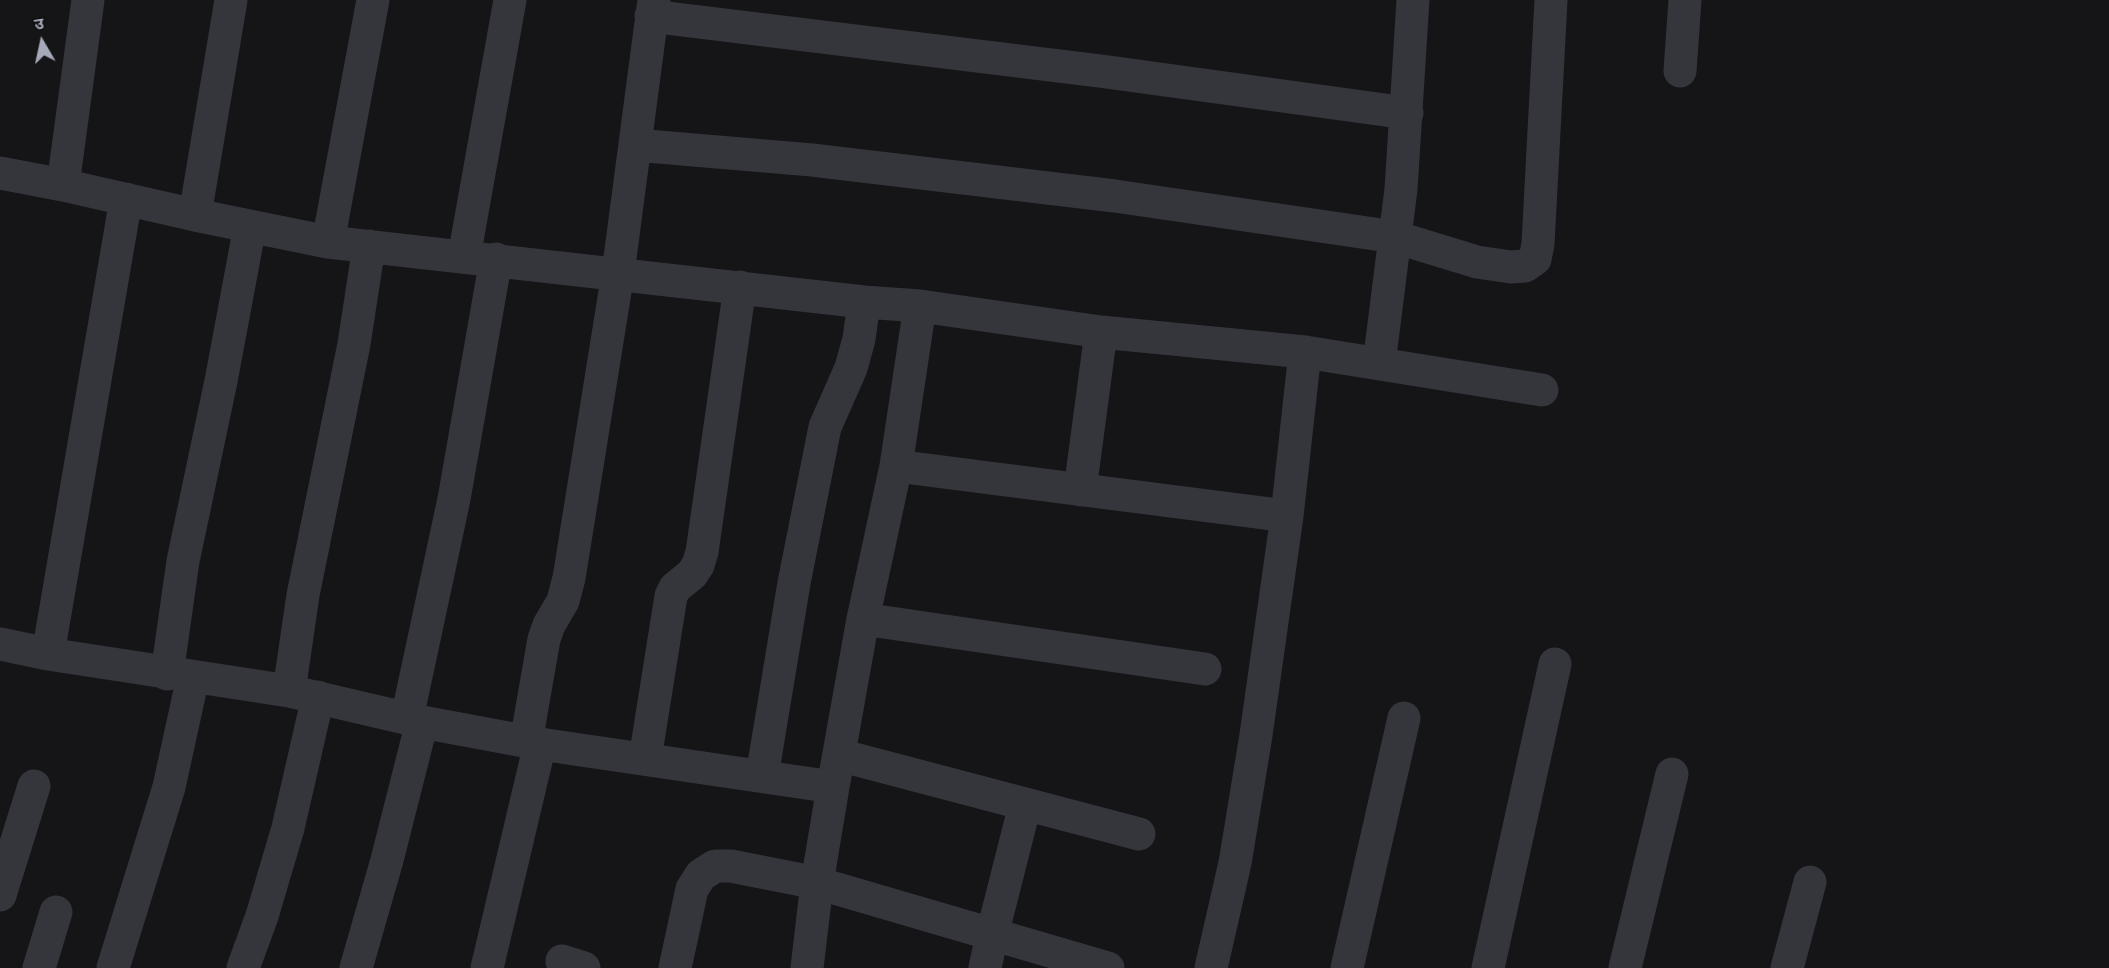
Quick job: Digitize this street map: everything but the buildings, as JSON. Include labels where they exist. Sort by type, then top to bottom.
[{"type":"street","points":[[63,185],[88,0]]},
{"type":"street","points":[[195,215],[231,0]]},
{"type":"street","points":[[328,242],[374,0]]},
{"type":"street","points":[[464,257],[510,0]]},
{"type":"street","points":[[1379,364],[1401,189],[1413,0]]},
{"type":"street","points":[[635,145],[955,175],[1115,196],[1395,237],[1477,262],[1510,267],[1525,266],[1535,259],[1538,233],[1551,0]]},
{"type":"street","points":[[1680,71],[1686,0]]},
{"type":"street","points":[[487,968],[533,743],[544,639],[563,601],[569,578],[618,273],[652,8],[1407,113]]},
{"type":"street","points":[[0,173],[328,242],[864,302],[920,306],[1101,332],[1305,352],[1542,390]]},
{"type":"street","points":[[48,654],[126,199]]},
{"type":"street","points":[[113,968],[169,788],[180,676],[183,561],[221,381],[250,226]]},
{"type":"street","points":[[243,968],[262,916],[288,828],[303,694],[303,595],[354,344],[369,246]]},
{"type":"street","points":[[356,968],[387,860],[415,720],[496,259]]},
{"type":"street","points":[[645,759],[671,596],[675,588],[692,574],[702,552],[740,287]]},
{"type":"street","points":[[762,776],[794,583],[825,428],[851,368],[860,339],[864,302]]},
{"type":"street","points":[[807,968],[817,883],[833,787],[863,619],[896,466],[920,306]]},
{"type":"street","points":[[1080,490],[1101,332]]},
{"type":"street","points":[[1211,968],[1234,862],[1248,781],[1287,516],[1305,352]]},
{"type":"street","points":[[896,466],[1287,516]]},
{"type":"street","points":[[863,619],[1205,669]]},
{"type":"street","points":[[0,644],[180,676],[303,694],[415,720],[533,743],[833,787]]},
{"type":"street","points":[[1488,968],[1555,664]]},
{"type":"street","points":[[1347,968],[1404,718]]},
{"type":"street","points":[[839,756],[1139,834]]},
{"type":"street","points":[[1625,968],[1672,774]]},
{"type":"street","points":[[0,895],[34,786]]},
{"type":"street","points":[[985,968],[1025,805]]},
{"type":"street","points":[[675,968],[692,888],[701,875],[715,866],[731,866],[817,883],[1108,968]]},
{"type":"street","points":[[1787,968],[1810,882]]},
{"type":"street","points":[[39,968],[57,912]]}]
